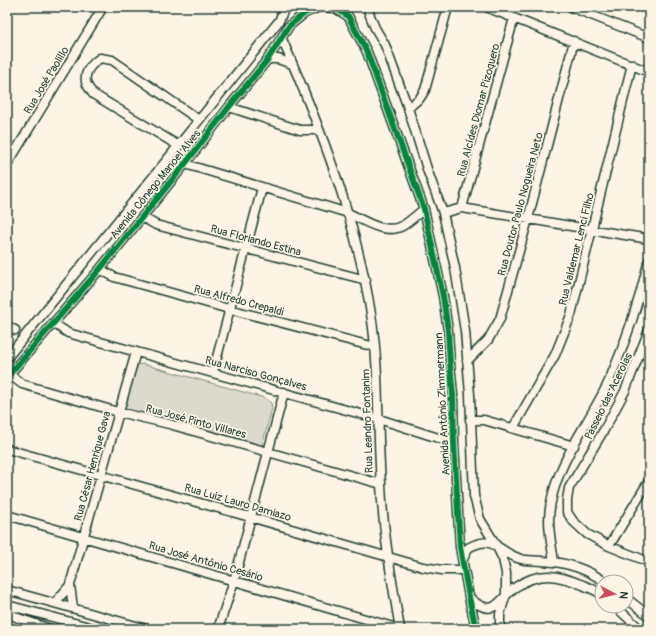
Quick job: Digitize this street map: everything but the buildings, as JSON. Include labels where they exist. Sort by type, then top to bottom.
[{"type":"street","name":"Rua José Paolillo","points":[[7,165],[103,7]]},
{"type":"street","name":"Avenida Cônego Manoel Alves","points":[[7,358],[279,20],[285,7]]},
{"type":"street","name":"Avenida Cônego Manoel Alves","points":[[8,375],[100,268],[185,164],[268,59],[290,26],[305,13],[320,7]]},
{"type":"street","points":[[320,7],[338,8]]},
{"type":"street","points":[[368,7],[375,28],[385,45],[408,108],[428,172],[443,213],[455,268],[465,331],[470,395],[474,496],[480,519],[503,559],[506,573],[506,594],[500,614],[500,629]]},
{"type":"street","points":[[408,108],[420,98],[425,90],[448,7]]},
{"type":"street","points":[[486,7],[649,72]]},
{"type":"street","points":[[571,7],[649,38]]},
{"type":"street","name":"Avenida Antônio Zimmermann","points":[[338,8],[348,16],[367,52],[424,209],[443,296],[448,331],[453,395],[459,535],[463,559],[463,570],[476,629]]},
{"type":"street","name":"Rua Alcídes Diomar Pizoquero","points":[[462,208],[514,18]]},
{"type":"street","name":"Rua Leandro Fontanim","points":[[282,39],[341,188],[366,280],[376,347],[381,484],[388,557],[400,629]]},
{"type":"street","name":"Rua Doutor Paulo Nogueira Neto","points":[[467,361],[483,347],[496,326],[528,219],[574,41]]},
{"type":"street","points":[[178,146],[93,94],[86,83],[87,70],[92,63],[100,58],[112,60],[199,120]]},
{"type":"street","points":[[268,59],[278,59],[292,64]]},
{"type":"street","name":"Rua Valdemar Lenci Filho","points":[[513,428],[561,343],[571,315],[632,64]]},
{"type":"street","points":[[229,107],[300,130],[318,130]]},
{"type":"street","points":[[185,164],[348,213],[372,225],[391,229],[404,225],[424,209]]},
{"type":"street","points":[[213,372],[262,188]]},
{"type":"street","points":[[443,213],[462,208],[649,239]]},
{"type":"street","name":"Rua Floriando Estina","points":[[142,217],[156,225],[366,280]]},
{"type":"street","points":[[554,562],[549,530],[550,501],[561,468],[598,402],[617,363],[634,317],[649,260]]},
{"type":"street","name":"Rua Alfredo Crepaldi","points":[[100,268],[114,277],[229,309],[376,347]]},
{"type":"street","name":"Rua Narciso Gonçalves","points":[[53,323],[68,333],[379,419],[454,443]]},
{"type":"street","points":[[7,326],[15,330]]},
{"type":"street","name":"Passeio das Acerolas","points":[[609,546],[587,534],[573,521],[567,512],[569,488],[593,450],[615,410],[634,370],[649,330]]},
{"type":"street","name":"Rua César Henrique Gava","points":[[55,603],[70,585],[136,352]]},
{"type":"street","name":"Rua José Pinto Villares","points":[[8,375],[22,384],[118,412],[176,426],[381,484]]},
{"type":"street","points":[[219,628],[234,581],[284,392]]},
{"type":"street","points":[[470,420],[484,420],[574,446]]},
{"type":"street","name":"Rua Luiz Lauro Damiazo","points":[[7,449],[423,567],[442,570],[463,570]]},
{"type":"street","points":[[649,481],[609,546],[649,562]]},
{"type":"street","name":"Rua José Antônio Cesário","points":[[7,515],[400,629]]},
{"type":"street","points":[[463,559],[468,548],[481,542],[496,545],[514,557],[522,560],[554,562],[589,571],[594,574]]},
{"type":"street","points":[[469,597],[475,603],[482,606],[492,607],[496,605],[506,594],[526,582],[540,577],[556,576],[594,591]]},
{"type":"street","name":"Rua César Henrique Gava","points":[[70,585],[73,608]]},
{"type":"street","points":[[7,590],[147,629]]},
{"type":"street","points":[[7,604],[97,629]]},
{"type":"street","points":[[634,604],[649,616]]},
{"type":"street","points":[[7,612],[18,618],[50,629]]},
{"type":"street","points":[[624,614],[640,629]]},
{"type":"shaded area","points":[[143,364],[265,398],[271,403],[272,408],[262,446],[259,447],[126,411],[124,408],[135,369],[137,365]]},
{"type":"cycle path","points":[[7,377],[100,269],[185,164],[268,59],[289,26],[305,13],[320,7]]},
{"type":"cycle path","points":[[335,8],[348,16],[367,52],[424,209],[443,296],[448,331],[453,395],[454,443],[460,547],[476,629]]}]
